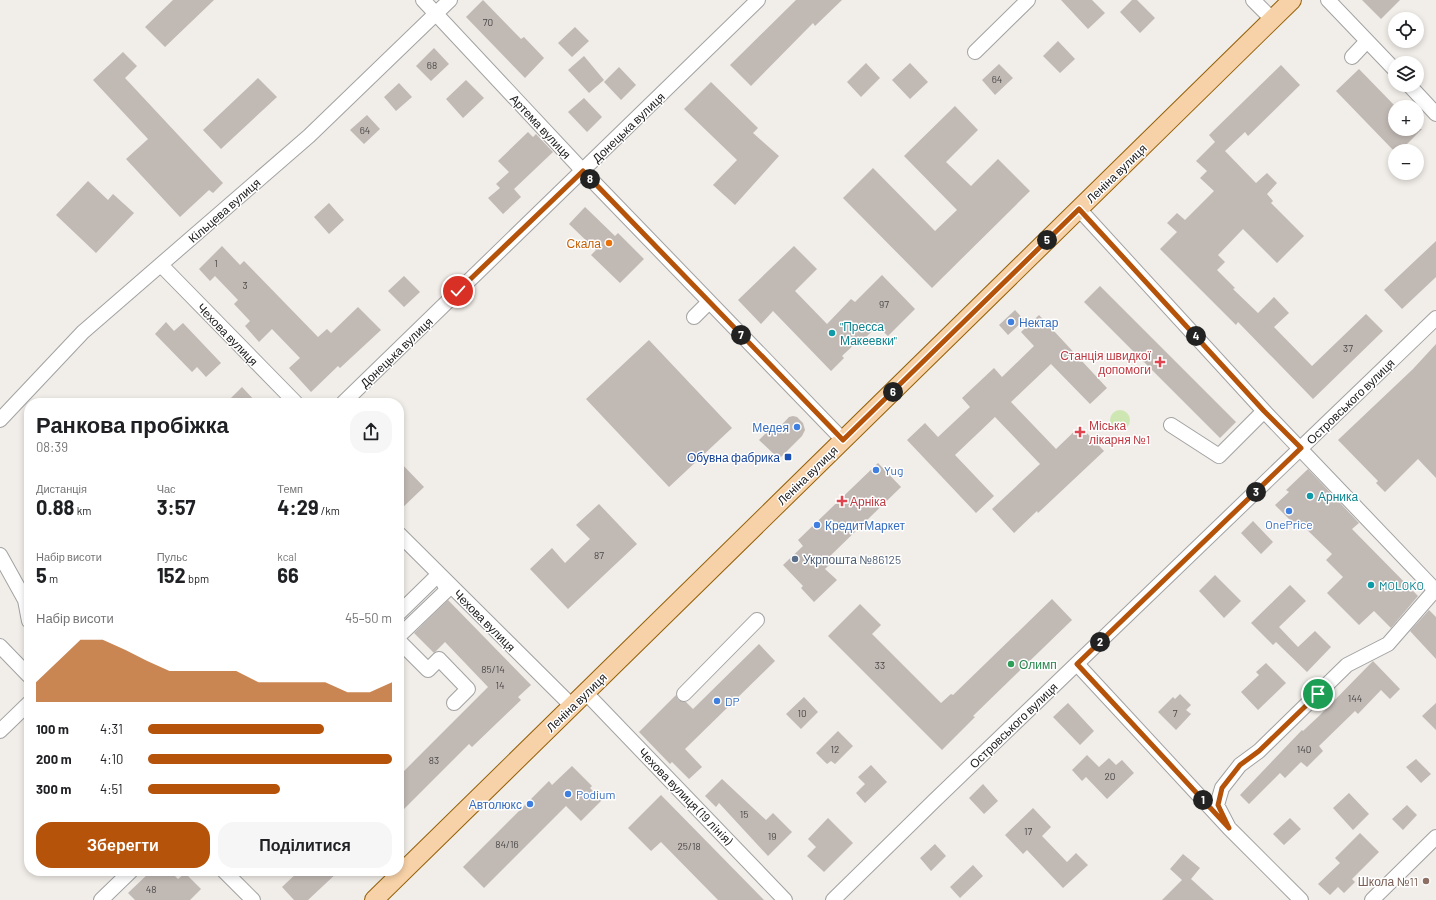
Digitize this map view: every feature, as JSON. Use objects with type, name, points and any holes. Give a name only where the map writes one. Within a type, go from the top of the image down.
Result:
[{"type":"main road","name":"Леніна вулиця","points":[[404,871],[1292,0]]},
{"type":"main road","name":"Леніна вулиця","points":[[374,900],[398,876]]},
{"type":"street","name":"Артема вулиця","points":[[424,0],[583,171],[843,440]]},
{"type":"street","name":"Кільцева вулиця","points":[[0,420],[83,332],[309,136],[450,0]]},
{"type":"street","name":"Донецька вулиця","points":[[348,398],[758,0]]},
{"type":"street","points":[[975,52],[1028,0]]},
{"type":"street","points":[[1253,0],[1272,19]]},
{"type":"street","points":[[1328,0],[1388,63]]},
{"type":"street","points":[[1352,57],[1367,41]]},
{"type":"street","points":[[1416,92],[1436,114]]},
{"type":"street","points":[[1079,209],[1264,411],[1433,583],[1388,644],[1347,665],[1259,751],[1240,765],[1222,788],[1218,805],[1229,828]]},
{"type":"street","name":"Чехова вулиця","points":[[161,265],[291,398]]},
{"type":"street","points":[[694,317],[709,302]]},
{"type":"street","name":"Островського вулиця","points":[[833,900],[1436,318]]},
{"type":"street","points":[[1170,425],[1219,456],[1264,411]]},
{"type":"street","name":"Чехова вулиця","points":[[404,539],[572,706]]},
{"type":"street","points":[[0,556],[24,598]]},
{"type":"street","points":[[404,608],[439,574],[447,590],[404,631]]},
{"type":"street","points":[[684,694],[757,620]]},
{"type":"street","points":[[0,646],[24,671]]},
{"type":"street","points":[[404,646],[428,670],[439,659],[468,689],[454,703]]},
{"type":"street","points":[[1077,664],[1229,828],[1301,900]]},
{"type":"street","name":"Чехова вулиця (19 лiнiя)","points":[[586,693],[785,900]]},
{"type":"street","points":[[0,731],[24,708]]},
{"type":"street","points":[[1372,900],[1436,837]]},
{"type":"street","points":[[101,900],[125,876]]},
{"type":"street","points":[[229,876],[253,900]]},
{"type":"green space","points":[[1120,410],[1127,413],[1130,420],[1127,427],[1120,430],[1113,427],[1110,420],[1113,413]]},
{"type":"building","points":[[173,0],[214,0],[165,47],[145,27]]},
{"type":"building","points":[[483,0],[521,39],[524,37],[544,58],[525,78],[466,17]]},
{"type":"building","points":[[796,0],[842,0],[815,26],[813,23],[751,86],[730,65]]},
{"type":"building","points":[[1061,0],[1092,0],[1105,13],[1088,29]]},
{"type":"building","points":[[1132,0],[1137,0],[1155,18],[1140,33],[1120,12]]},
{"type":"building","points":[[1362,0],[1400,0],[1388,12],[1381,19]]},
{"type":"building","points":[[575,27],[589,41],[572,57],[558,43]]},
{"type":"building","points":[[1058,41],[1075,59],[1060,73],[1043,56]]},
{"type":"building","points":[[434,48],[449,64],[431,81],[416,66]]},
{"type":"building","points":[[123,52],[137,66],[125,78],[223,183],[213,193],[209,190],[180,217],[126,159],[148,139],[93,80]]},
{"type":"building","points":[[584,56],[604,80],[589,93],[568,70]]},
{"type":"building","points":[[866,63],[880,78],[861,97],[847,82]]},
{"type":"building","points":[[910,63],[928,82],[910,99],[892,80]]},
{"type":"building","points":[[999,64],[1013,78],[995,95],[982,80]]},
{"type":"building","points":[[1281,65],[1300,85],[1248,136],[1245,132],[1225,151],[1256,183],[1267,173],[1277,183],[1267,194],[1273,201],[1271,203],[1304,236],[1277,263],[1243,229],[1218,255],[1225,262],[1217,270],[1235,288],[1233,289],[1258,313],[1274,297],[1289,313],[1274,327],[1312,366],[1366,314],[1383,331],[1313,399],[1238,322],[1236,325],[1160,249],[1177,232],[1167,223],[1177,213],[1185,220],[1214,191],[1200,178],[1207,171],[1196,161],[1215,142],[1209,135]]},
{"type":"building","points":[[619,67],[636,85],[621,100],[604,82]]},
{"type":"building","points":[[1359,69],[1389,100],[1388,136],[1415,136],[1407,144],[1388,145],[1336,91]]},
{"type":"building","points":[[258,78],[277,97],[221,149],[203,130]]},
{"type":"building","points":[[466,80],[484,98],[463,118],[446,99]]},
{"type":"building","points":[[711,82],[758,128],[753,133],[779,156],[735,205],[713,185],[737,160],[684,109]]},
{"type":"building","points":[[399,83],[412,97],[396,111],[384,97]]},
{"type":"building","points":[[584,98],[602,117],[587,132],[568,112]]},
{"type":"building","points":[[955,106],[978,130],[946,162],[971,186],[998,159],[1030,191],[932,288],[843,198],[873,168],[935,231],[957,210],[904,156]]},
{"type":"building","points":[[367,115],[380,129],[364,144],[350,130]]},
{"type":"building","points":[[528,132],[533,137],[536,134],[553,152],[514,189],[521,197],[503,214],[488,198],[500,188],[496,184],[509,172],[498,161]]},
{"type":"building","points":[[88,181],[108,200],[113,194],[134,213],[96,253],[56,215]]},
{"type":"building","points":[[329,203],[344,220],[329,234],[314,217]]},
{"type":"building","name":"Скала","points":[[585,207],[615,236],[618,233],[644,259],[620,283],[591,255],[596,250],[569,224]]},
{"type":"building","points":[[1436,241],[1436,277],[1402,309],[1384,290]]},
{"type":"building","points":[[222,246],[240,265],[244,261],[318,337],[327,329],[331,333],[358,307],[381,330],[340,368],[338,366],[311,392],[289,368],[300,358],[272,329],[259,342],[245,326],[250,321],[234,304],[238,300],[215,276],[210,281],[199,269]]},
{"type":"building","points":[[794,246],[817,269],[795,291],[827,324],[851,299],[855,302],[882,275],[915,309],[888,336],[877,326],[863,340],[861,338],[842,356],[844,358],[831,371],[773,311],[761,324],[738,300]]},
{"type":"building","points":[[404,276],[420,292],[404,307],[388,291]]},
{"type":"building","name":"Станція швидкої допомоги","points":[[1100,286],[1236,422],[1220,438],[1084,302]]},
{"type":"building","name":"Нектар","points":[[1015,310],[1024,320],[1008,335],[999,325]]},
{"type":"building","points":[[1039,315],[1107,388],[1090,404],[1051,364],[1011,402],[1056,449],[1080,426],[1104,451],[1038,513],[1037,511],[1014,533],[992,509],[1040,464],[995,417],[955,455],[994,496],[976,513],[907,440],[925,423],[938,437],[970,407],[962,398],[994,368],[1002,377],[1034,346],[1021,332]]},
{"type":"building","points":[[166,322],[174,331],[183,323],[221,363],[206,377],[197,367],[192,372],[155,334]]},
{"type":"building","points":[[649,340],[732,428],[669,487],[586,399]]},
{"type":"building","points":[[1436,344],[1436,478],[1418,459],[1385,492],[1376,483],[1378,481],[1338,440],[1413,369]]},
{"type":"building","points":[[242,387],[252,398],[231,398]]},
{"type":"building","points":[[789,417],[797,417],[803,423],[805,430],[802,436],[779,459],[759,440],[772,427],[776,431]]},
{"type":"building","points":[[878,463],[901,487],[825,561],[829,565],[825,569],[837,580],[814,602],[801,588],[803,586],[783,565],[803,546],[798,540]]},
{"type":"building","points":[[404,466],[424,487],[404,506]]},
{"type":"building","points":[[1308,469],[1359,523],[1352,529],[1418,596],[1391,628],[1374,611],[1359,625],[1327,593],[1343,577],[1326,560],[1332,554],[1299,522],[1295,525],[1275,505],[1289,492],[1286,490]]},
{"type":"building","points":[[599,504],[637,544],[568,609],[530,569],[552,548],[565,563],[590,539],[576,525]]},
{"type":"building","points":[[1253,521],[1273,542],[1261,554],[1241,533]]},
{"type":"building","points":[[1215,575],[1241,601],[1224,618],[1199,591]]},
{"type":"building","points":[[1290,585],[1306,601],[1279,627],[1298,647],[1315,631],[1331,647],[1307,672],[1276,642],[1273,645],[1251,623]]},
{"type":"building","points":[[1052,599],[1072,620],[973,716],[975,717],[942,750],[828,636],[860,604],[881,625],[872,634],[941,703],[951,694],[953,695]]},
{"type":"building","points":[[448,600],[531,685],[518,697],[521,700],[472,747],[469,744],[404,809],[404,771],[488,687],[445,642],[434,653],[414,633]]},
{"type":"building","points":[[1429,610],[1436,617],[1436,659],[1410,631]]},
{"type":"building","name":"DP","points":[[759,644],[775,661],[685,749],[702,767],[689,779],[672,762],[670,764],[639,732],[676,695],[678,700],[686,702],[693,709]]},
{"type":"building","points":[[1373,661],[1400,689],[1390,699],[1381,690],[1358,714],[1355,711],[1319,746],[1323,751],[1307,767],[1301,762],[1285,778],[1280,773],[1249,804],[1240,795],[1302,730],[1303,731],[1320,715]]},
{"type":"building","points":[[1266,663],[1286,683],[1258,710],[1241,692],[1259,675],[1256,672]]},
{"type":"building","points":[[1180,694],[1191,705],[1186,710],[1191,714],[1176,730],[1158,712],[1173,697],[1175,699]]},
{"type":"building","points":[[804,697],[818,712],[801,729],[786,714]]},
{"type":"building","points":[[1068,703],[1094,731],[1080,745],[1053,717]]},
{"type":"building","points":[[1436,703],[1436,730],[1422,716]]},
{"type":"building","points":[[838,731],[853,746],[835,764],[831,761],[827,764],[816,753]]},
{"type":"building","points":[[1087,755],[1099,767],[1109,758],[1116,765],[1122,760],[1134,773],[1107,799],[1086,777],[1082,781],[1072,770]]},
{"type":"building","points":[[1416,759],[1431,774],[1421,783],[1406,767]]},
{"type":"building","points":[[871,765],[887,782],[865,803],[856,793],[865,784],[858,777]]},
{"type":"building","points":[[572,766],[592,786],[590,788],[602,800],[581,821],[566,806],[484,888],[463,867],[549,781],[552,785]]},
{"type":"building","points":[[722,779],[766,820],[773,813],[792,832],[768,856],[719,803],[716,807],[705,796]]},
{"type":"building","points":[[983,784],[998,801],[984,814],[969,798]]},
{"type":"building","points":[[1349,793],[1369,814],[1353,830],[1333,808]]},
{"type":"building","points":[[661,795],[764,900],[718,900],[661,842],[651,851],[628,828]]},
{"type":"building","points":[[1407,805],[1417,815],[1403,830],[1392,819]]},
{"type":"building","points":[[1033,808],[1051,827],[1042,836],[1067,862],[1076,853],[1088,865],[1063,888],[1027,850],[1023,854],[1005,835]]},
{"type":"building","points":[[828,818],[853,843],[824,872],[807,856],[816,847],[808,839]]},
{"type":"building","points":[[1290,818],[1301,829],[1284,845],[1273,834]]},
{"type":"building","points":[[1360,833],[1379,852],[1352,879],[1355,882],[1344,893],[1338,887],[1330,895],[1318,884],[1340,863],[1335,858]]},
{"type":"building","points":[[935,844],[946,856],[931,871],[920,858]]},
{"type":"building","points":[[1183,854],[1200,868],[1191,879],[1214,900],[1162,900],[1182,880],[1170,869]]},
{"type":"building","points":[[973,865],[983,876],[960,898],[950,887]]},
{"type":"building","points":[[146,876],[175,876],[178,879],[182,876],[188,876],[201,889],[190,900],[135,900],[128,893]]},
{"type":"building","points":[[294,876],[334,876],[308,900],[294,900],[282,887]]},
{"type":"place","name":"Скала","points":[[609,243]]},
{"type":"place","name":"Нектар","points":[[1011,322]]},
{"type":"place","name":"\"Пресса Макеевки\"","points":[[832,333]]},
{"type":"place","name":"Станція швидкої допомоги","points":[[1160,362]]},
{"type":"place","name":"Медея","points":[[797,427]]},
{"type":"place","name":"Міська лікарня №1","points":[[1080,432]]},
{"type":"place","name":"Обувна фабрика","points":[[788,457]]},
{"type":"place","name":"Yug","points":[[876,470]]},
{"type":"place","name":"Арника","points":[[1310,496]]},
{"type":"place","name":"Арніка","points":[[842,501]]},
{"type":"place","name":"OnePrice","points":[[1289,511]]},
{"type":"place","name":"КредитМаркет","points":[[817,525]]},
{"type":"place","name":"Укрпошта №86125","points":[[795,559]]},
{"type":"place","name":"MOLOKO","points":[[1371,585]]},
{"type":"place","name":"Олимп","points":[[1011,664]]},
{"type":"place","name":"DP","points":[[717,701]]},
{"type":"place","name":"Podium","points":[[568,794]]},
{"type":"place","name":"Автолюкс","points":[[530,804]]},
{"type":"place","name":"Школа №11","points":[[1426,881]]},
{"type":"route","points":[[458,291],[583,171],[843,440],[1079,209],[1264,411],[1301,448],[1077,664],[1229,828],[1218,805],[1222,788],[1240,765],[1259,751],[1318,694]]}]
